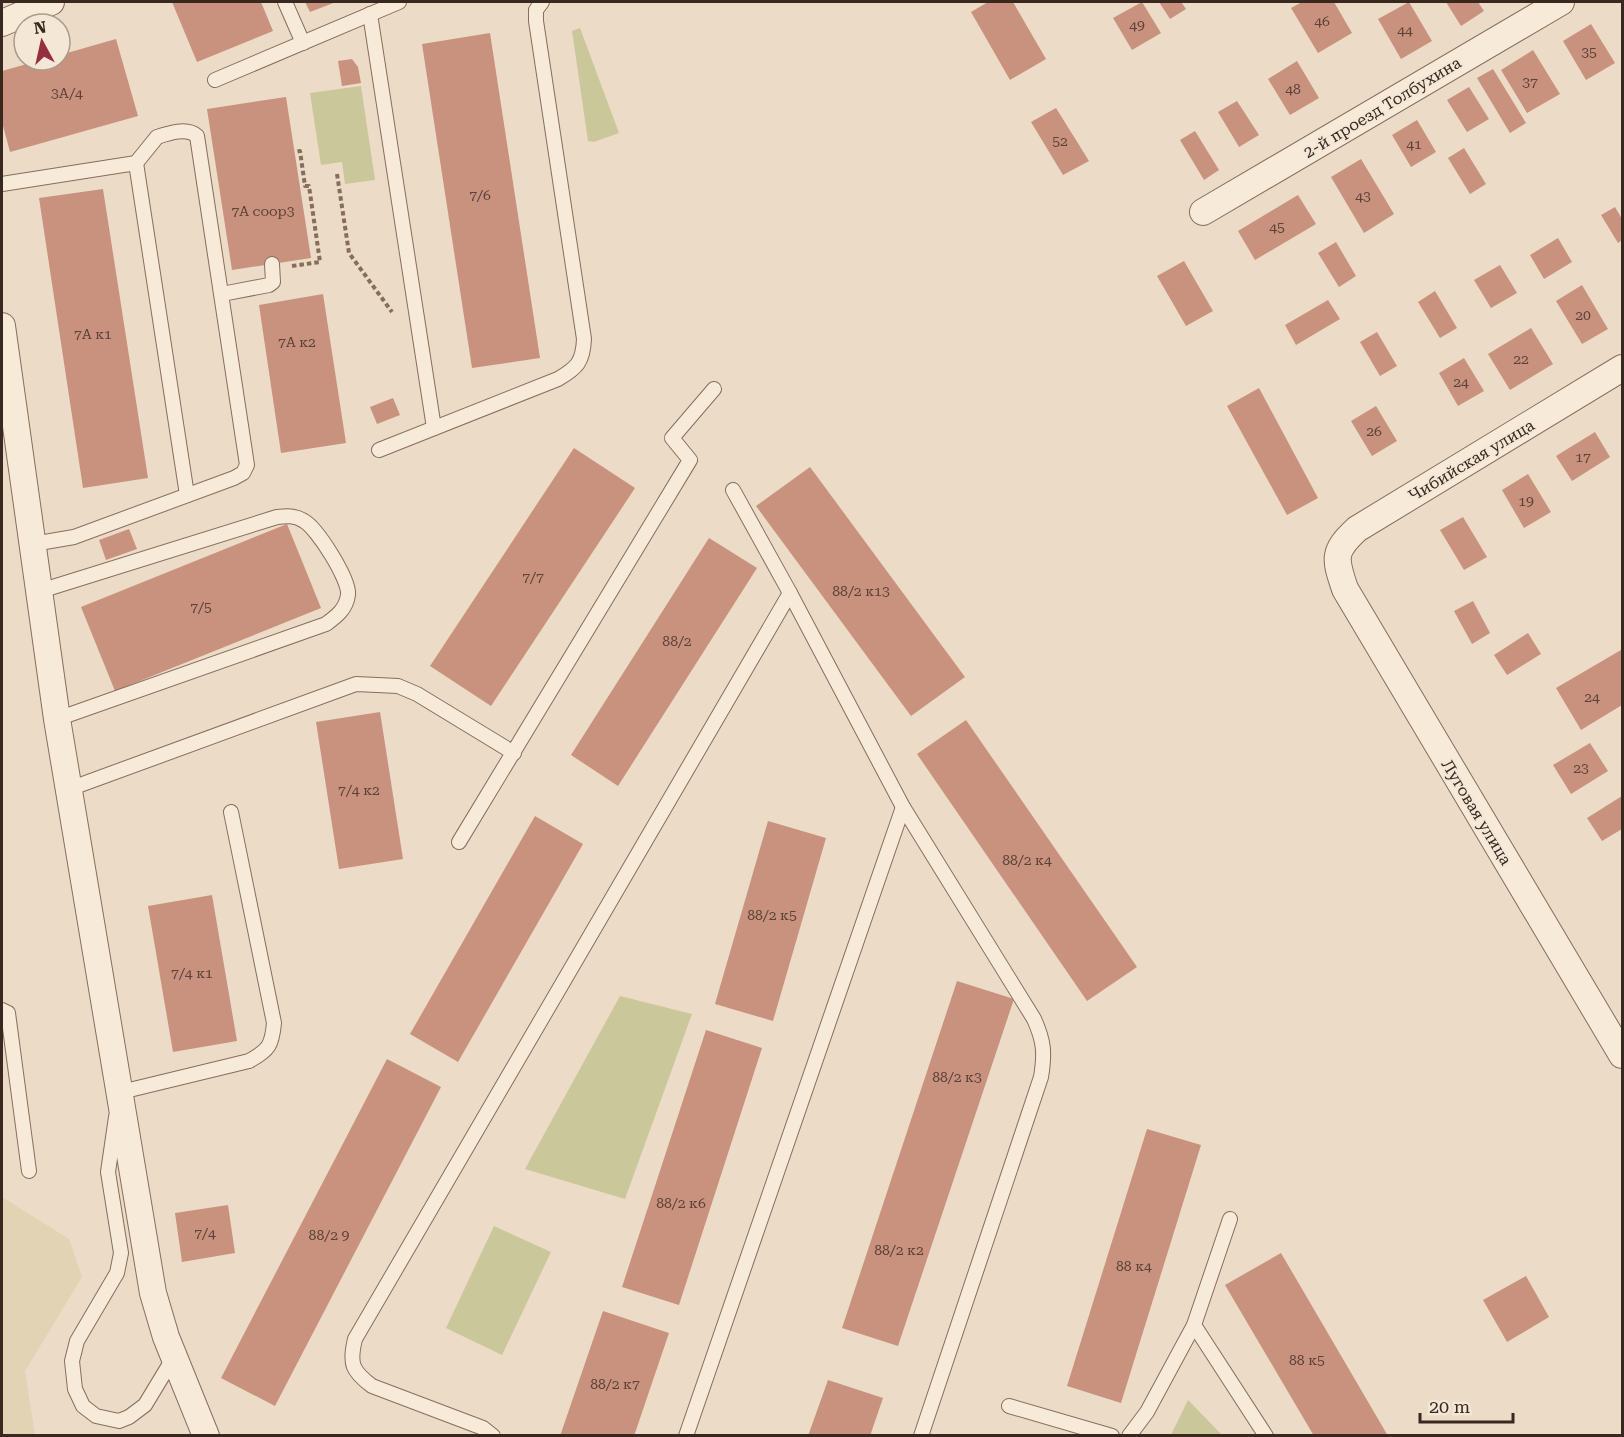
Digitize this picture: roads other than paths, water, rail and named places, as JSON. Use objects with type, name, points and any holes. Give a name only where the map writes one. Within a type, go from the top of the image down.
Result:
[{"type":"street","points":[[2,23],[51,2]]},
{"type":"street","name":"2-й проезд Толбухина","points":[[1203,212],[1561,2]]},
{"type":"street","points":[[2,326],[57,719],[153,1293],[174,1358],[206,1436]]},
{"type":"street","name":"Чибийская улица","points":[[1337,566],[1341,544],[1357,529],[1623,368]]},
{"type":"street","name":"Луговая улица","points":[[1337,566],[1345,589],[1623,1055]]},
{"type":"lane","points":[[285,2],[303,43]]},
{"type":"lane","points":[[215,80],[399,2]]},
{"type":"lane","points":[[379,450],[558,379],[574,370],[584,356],[585,339],[536,21],[536,10],[542,2]]},
{"type":"lane","points":[[370,14],[434,428]]},
{"type":"lane","points":[[2,184],[136,164],[158,136],[184,131],[192,132],[196,136],[247,465],[243,473],[234,478],[74,537],[33,544]]},
{"type":"lane","points":[[136,164],[187,495]]},
{"type":"lane","points":[[222,294],[269,285],[273,282],[272,267]]},
{"type":"lane","points":[[459,842],[690,460],[672,438],[714,388]]},
{"type":"lane","points":[[733,490],[903,807],[1034,1019],[1042,1038],[1044,1058],[1041,1077],[921,1436]]},
{"type":"lane","points":[[40,591],[277,517],[291,516],[304,521],[314,530],[343,575],[348,594],[342,612],[327,624],[57,719]]},
{"type":"lane","points":[[493,1436],[483,1428],[372,1386],[357,1375],[351,1357],[355,1339],[790,593]]},
{"type":"lane","points":[[69,789],[356,684],[398,686],[417,694],[514,753]]},
{"type":"lane","points":[[686,1436],[903,807]]},
{"type":"lane","points":[[174,1358],[145,1405],[129,1417],[119,1421],[96,1416],[83,1406],[75,1389],[72,1361],[77,1341],[117,1273],[122,1253],[108,1172],[121,1092],[249,1060],[264,1053],[273,1039],[273,1023],[231,812]]},
{"type":"lane","points":[[2,1010],[8,1013],[29,1171]]},
{"type":"lane","points":[[1129,1436],[1147,1412],[1194,1325],[1230,1219]]},
{"type":"lane","points":[[1194,1325],[1266,1436]]},
{"type":"lane","points":[[1009,1406],[1112,1436]]},
{"type":"lane","points":[[119,1421],[121,1436]]}]
